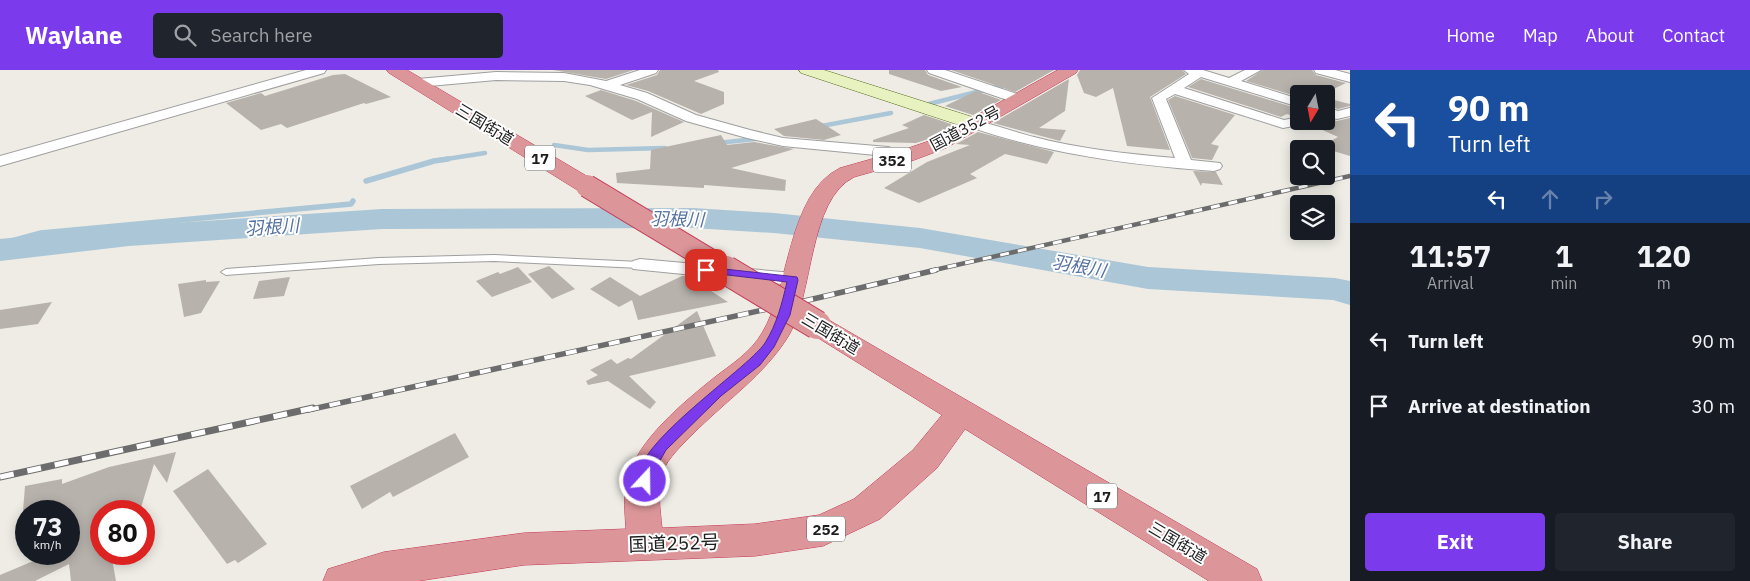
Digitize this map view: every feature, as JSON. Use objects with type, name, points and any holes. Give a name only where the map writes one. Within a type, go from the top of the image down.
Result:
[{"type":"highway","name":"三国街道","points":[[395,70],[1243,581]]},
{"type":"highway","name":"国道352号","points":[[645,543],[642,497],[646,473],[651,461],[680,427],[716,393],[756,362],[770,344],[784,315],[794,276],[817,206],[828,186],[840,176],[852,171],[903,157],[940,144],[1070,70]]},
{"type":"highway","name":"国道252号","points":[[342,581],[384,569],[524,549],[755,540],[823,530],[867,509],[925,459],[962,412]]},
{"type":"street","points":[[607,85],[652,70]]},
{"type":"street","points":[[807,70],[1018,138],[1072,150],[1214,166]]},
{"type":"street","points":[[933,70],[1018,99]]},
{"type":"street","points":[[963,79],[980,70]]},
{"type":"street","points":[[1230,82],[1255,70]]},
{"type":"street","points":[[1320,70],[1350,78]]},
{"type":"street","points":[[0,161],[310,71]]},
{"type":"street","points":[[1185,164],[1159,98],[1174,89],[1194,71],[1290,100]]},
{"type":"street","points":[[418,83],[496,76],[564,77],[607,85],[642,96],[691,118],[747,134],[783,142],[888,152],[903,157]]},
{"type":"street","points":[[1174,89],[1283,124],[1290,123]]},
{"type":"street","points":[[640,264],[794,276]]},
{"type":"lane","points":[[226,272],[379,261],[494,258],[640,264]]},
{"type":"building","points":[[553,70],[634,70],[606,79]]},
{"type":"building","points":[[660,70],[718,70],[719,72],[694,81],[724,92],[724,104],[701,114],[648,91],[626,85],[657,75]]},
{"type":"building","points":[[889,70],[925,70],[928,75],[962,87],[941,91],[889,74]]},
{"type":"building","points":[[951,70],[1054,70],[1015,92]]},
{"type":"building","points":[[1080,70],[1182,70],[1186,74],[1150,97],[1170,150],[1127,146],[1113,88],[1096,97],[1084,93],[1077,75]]},
{"type":"building","points":[[1263,70],[1312,70],[1316,75],[1346,83],[1335,88],[1335,85],[1290,85],[1290,94],[1246,81]]},
{"type":"building","points":[[345,74],[391,97],[364,103],[287,128],[281,124],[261,130],[226,103],[261,93],[265,96],[333,75]]},
{"type":"building","points":[[1069,79],[1065,111],[1039,128],[1066,130],[1060,141],[993,123]]},
{"type":"building","points":[[1201,79],[1290,106],[1290,115],[1287,114],[1281,117],[1188,87]]},
{"type":"building","points":[[601,90],[636,101],[684,122],[651,137],[652,112],[632,120],[585,96]]},
{"type":"building","points":[[976,91],[1001,100],[973,115],[945,106]]},
{"type":"building","points":[[1175,96],[1235,115],[1211,144],[1219,146],[1212,160],[1192,158],[1168,100]]},
{"type":"building","points":[[1335,100],[1350,104],[1350,106],[1335,108]]},
{"type":"building","points":[[924,115],[954,125],[931,138],[916,143],[873,142],[873,140],[909,128],[902,125]]},
{"type":"building","points":[[1350,118],[1350,156],[1335,152],[1335,140],[1333,140],[1338,137],[1322,130],[1335,130],[1335,120]]},
{"type":"building","points":[[816,119],[841,135],[824,140],[784,136],[774,129]]},
{"type":"building","points":[[978,132],[1054,152],[1047,164],[1005,154],[970,174],[977,178],[919,203],[884,188],[927,162],[970,145],[956,144]]},
{"type":"building","points":[[721,135],[727,145],[754,142],[794,149],[731,168],[786,180],[785,191],[704,185],[704,188],[617,183],[616,173],[650,169],[651,150]]},
{"type":"building","points":[[1193,171],[1216,172],[1223,185],[1202,183],[1201,186]]},
{"type":"building","points":[[549,266],[575,289],[552,299],[528,274]]},
{"type":"building","points":[[518,267],[532,282],[492,297],[476,281],[498,272],[500,274]]},
{"type":"building","points":[[682,276],[688,276],[728,302],[638,320],[632,300],[619,307],[590,289],[610,277],[640,296]]},
{"type":"building","points":[[290,277],[284,296],[253,299],[259,281]]},
{"type":"building","points":[[206,280],[206,282],[220,281],[201,313],[184,317],[178,284]]},
{"type":"building","points":[[52,302],[38,324],[0,329],[0,310]]},
{"type":"building","points":[[697,311],[716,356],[629,376],[656,402],[650,409],[608,381],[588,385],[586,381],[598,375],[590,370],[611,359],[617,364],[628,358],[631,359]]},
{"type":"building","points":[[455,433],[469,457],[393,497],[390,492],[362,509],[350,486]]},
{"type":"building","points":[[176,452],[167,483],[154,464],[143,500],[90,500],[90,565],[113,565],[116,581],[71,581],[69,565],[80,565],[80,500],[24,500],[25,486],[62,479],[62,484],[109,467]]},
{"type":"building","points":[[208,469],[267,544],[238,563],[235,560],[227,564],[173,491]]},
{"type":"building","points":[[24,565],[67,565],[35,581],[0,581],[0,575]]},
{"type":"waterway","points":[[929,104],[1008,84]]},
{"type":"waterway","points":[[816,127],[891,113]]},
{"type":"waterway","points":[[718,143],[755,139]]},
{"type":"waterway","points":[[554,145],[588,150],[665,148]]},
{"type":"waterway","points":[[440,160],[485,153]]},
{"type":"waterway","points":[[366,181],[434,161],[448,159]]},
{"type":"waterway","points":[[0,244],[41,233],[351,204],[353,201]]},
{"type":"waterway","name":"羽根川","points":[[0,250],[129,236],[382,219],[693,218],[774,223],[920,238],[1148,278],[1335,289],[1350,293]]},
{"type":"railway","points":[[930,271],[1350,176]]},
{"type":"railway","points":[[308,410],[813,299],[936,270]]},
{"type":"railway","points":[[0,477],[313,408]]},
{"type":"route","points":[[645,481],[651,461],[662,446],[716,393],[756,362],[770,344],[784,315],[793,280],[706,270]]}]
